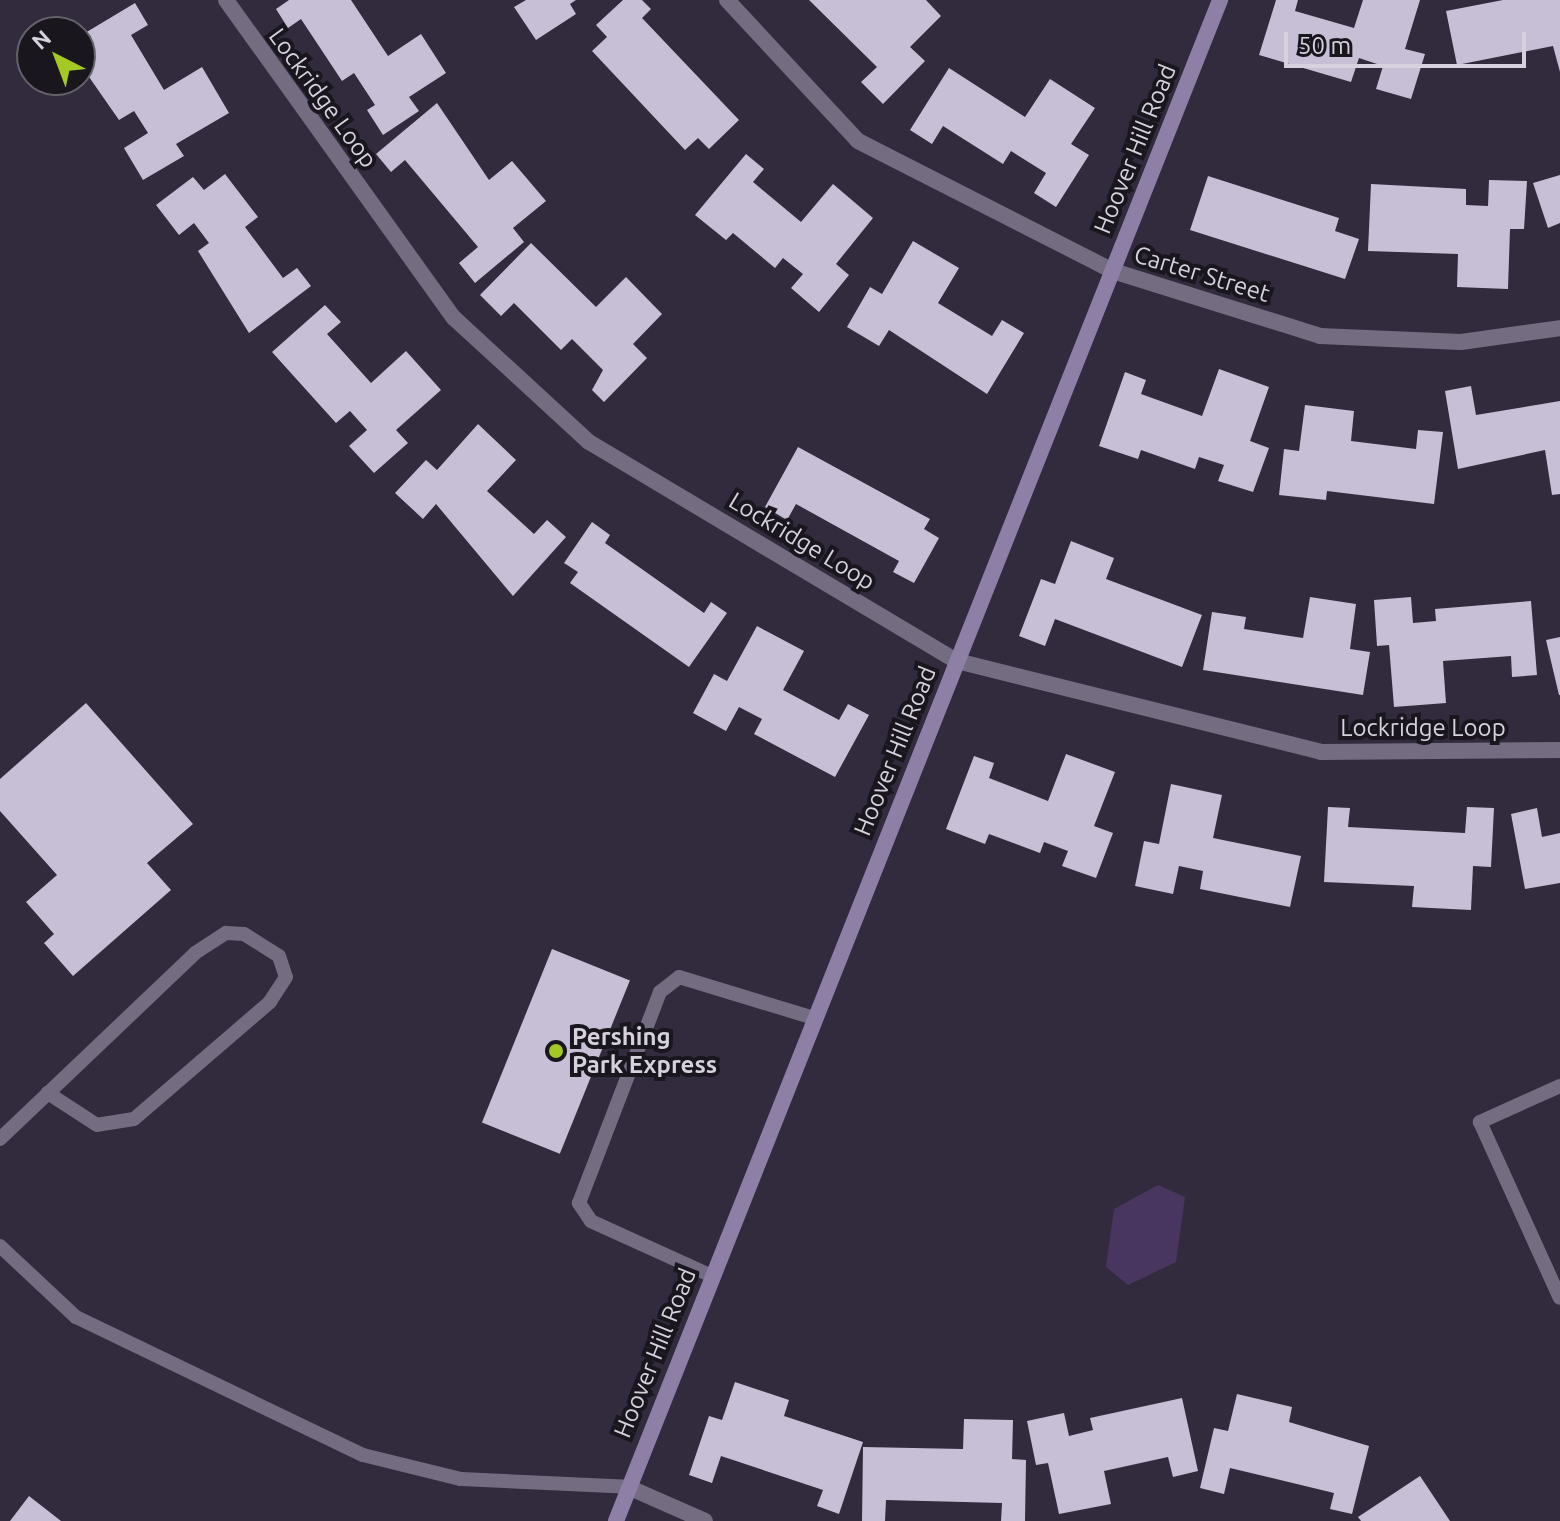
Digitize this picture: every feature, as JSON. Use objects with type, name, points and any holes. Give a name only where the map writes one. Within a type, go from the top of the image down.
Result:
[{"type":"street","name":"Lockridge Loop","points":[[226,0],[454,318],[589,442],[957,661],[1321,752],[1560,750]]},
{"type":"street","name":"Carter Street","points":[[727,0],[858,141],[1113,271],[1320,336],[1461,342],[1560,328]]},
{"type":"street","name":"Hoover Hill Road","points":[[616,1521],[1220,0]]},
{"type":"street","points":[[628,1487],[705,1521]]},
{"type":"lane","points":[[0,1139],[48,1093],[195,953],[226,933],[263,942],[279,956],[286,977],[270,1002],[134,1119],[97,1125],[48,1093]]},
{"type":"lane","points":[[712,1276],[591,1221],[579,1203],[660,992],[679,977],[814,1018]]},
{"type":"lane","points":[[1560,1086],[1480,1122],[1560,1298]]},
{"type":"lane","points":[[0,1246],[76,1317],[363,1455],[461,1479],[628,1487]]},
{"type":"shaded area","points":[[1158,1185],[1185,1197],[1176,1262],[1128,1285],[1106,1267],[1114,1209]]},
{"type":"building","points":[[289,0],[351,0],[388,56],[421,34],[446,73],[409,97],[419,111],[383,135],[367,110],[375,105],[354,73],[342,81],[301,19],[288,28],[276,9]]},
{"type":"building","points":[[526,0],[576,0],[570,4],[576,14],[536,40],[514,7]]},
{"type":"building","points":[[623,0],[642,0],[651,9],[642,18],[739,120],[709,149],[698,138],[685,150],[592,51],[607,37],[596,25]]},
{"type":"building","points":[[809,0],[926,0],[941,16],[910,47],[925,61],[883,104],[861,82],[877,67]]},
{"type":"building","points":[[1276,0],[1298,0],[1295,11],[1354,28],[1363,0],[1420,0],[1405,49],[1425,54],[1411,99],[1376,89],[1383,66],[1359,58],[1351,82],[1259,55]]},
{"type":"building","points":[[1503,0],[1560,0],[1560,72],[1553,46],[1457,65],[1446,11]]},
{"type":"building","points":[[135,3],[148,25],[131,35],[164,90],[202,67],[229,113],[176,144],[184,156],[143,180],[124,148],[148,133],[134,111],[119,120],[96,87],[96,26]]},
{"type":"building","points":[[949,68],[1025,117],[1050,79],[1095,108],[1071,144],[1089,155],[1056,207],[1034,193],[1046,173],[1011,151],[1003,164],[943,126],[932,144],[910,130]]},
{"type":"building","points":[[437,103],[489,180],[512,161],[546,201],[513,228],[524,242],[475,283],[459,263],[478,247],[405,160],[391,172],[376,154]]},
{"type":"building","points":[[746,154],[764,169],[753,182],[801,222],[833,184],[873,218],[836,264],[849,275],[819,312],[791,288],[803,274],[783,258],[775,268],[733,233],[726,240],[695,215]]},
{"type":"building","points":[[225,174],[258,217],[245,227],[283,278],[297,268],[311,286],[249,333],[198,251],[209,243],[194,223],[179,235],[156,205],[193,177],[204,190]]},
{"type":"building","points":[[1560,175],[1560,223],[1548,228],[1533,183]]},
{"type":"building","points":[[1208,176],[1339,218],[1335,231],[1359,239],[1345,279],[1190,230]]},
{"type":"building","points":[[1489,180],[1527,181],[1524,229],[1510,229],[1508,289],[1457,287],[1458,254],[1368,251],[1371,184],[1466,189],[1466,205],[1488,206]]},
{"type":"building","points":[[913,241],[959,268],[938,303],[992,336],[1002,320],[1024,333],[987,394],[889,330],[879,346],[847,327],[870,287],[882,294]]},
{"type":"building","points":[[531,243],[596,307],[626,277],[662,314],[633,344],[647,358],[604,402],[592,390],[603,370],[572,339],[561,350],[514,303],[501,316],[480,295]]},
{"type":"building","points":[[325,305],[341,322],[327,334],[371,383],[406,351],[441,390],[396,430],[408,443],[374,473],[349,446],[367,430],[350,411],[336,423],[272,352]]},
{"type":"building","points":[[1219,369],[1269,387],[1250,441],[1269,448],[1253,492],[1218,481],[1224,465],[1199,457],[1195,469],[1141,450],[1138,459],[1099,446],[1125,372],[1146,380],[1141,394],[1202,416]]},
{"type":"building","points":[[1471,386],[1476,415],[1560,401],[1560,494],[1552,495],[1545,450],[1458,469],[1445,391]]},
{"type":"building","points":[[1305,405],[1354,411],[1351,441],[1416,449],[1418,430],[1443,432],[1434,504],[1327,491],[1326,500],[1279,495],[1284,449],[1299,451]]},
{"type":"building","points":[[478,424],[516,460],[487,491],[534,534],[547,520],[566,537],[513,596],[436,504],[423,519],[395,493],[426,460],[437,470]]},
{"type":"building","points":[[798,447],[930,519],[924,529],[939,538],[914,583],[893,572],[899,561],[796,504],[787,520],[765,507]]},
{"type":"building","points":[[592,522],[610,535],[605,543],[704,613],[711,602],[727,613],[689,667],[570,583],[578,572],[564,563]]},
{"type":"building","points":[[1071,541],[1114,558],[1106,579],[1202,615],[1182,667],[1055,619],[1045,646],[1019,636],[1041,579],[1055,584]]},
{"type":"building","points":[[1310,597],[1356,604],[1350,649],[1370,652],[1363,695],[1203,670],[1212,612],[1246,617],[1244,629],[1303,638]]},
{"type":"building","points":[[1411,597],[1413,623],[1436,621],[1435,609],[1531,601],[1537,675],[1512,677],[1511,656],[1443,661],[1446,703],[1394,707],[1389,645],[1377,646],[1374,600]]},
{"type":"building","points":[[757,626],[804,651],[783,690],[839,720],[848,704],[869,715],[835,777],[754,734],[762,719],[739,707],[726,731],[693,713],[714,674],[727,681]]},
{"type":"building","points":[[1560,637],[1560,695],[1559,695],[1546,640]]},
{"type":"building","points":[[86,703],[193,824],[147,863],[171,890],[73,976],[44,943],[54,934],[26,902],[57,875],[0,811],[0,779]]},
{"type":"building","points":[[1066,754],[1115,772],[1094,826],[1113,833],[1096,878],[1062,866],[1068,851],[1044,842],[1040,853],[989,834],[985,844],[946,829],[974,756],[994,763],[989,778],[1048,801]]},
{"type":"building","points":[[1171,784],[1222,795],[1213,838],[1301,856],[1290,907],[1200,889],[1203,871],[1179,866],[1173,894],[1135,886],[1144,841],[1159,844]]},
{"type":"building","points":[[1328,807],[1350,808],[1348,827],[1465,833],[1467,807],[1494,808],[1491,867],[1473,866],[1471,910],[1412,907],[1414,886],[1324,882]]},
{"type":"building","points":[[1537,808],[1542,837],[1560,833],[1560,883],[1525,889],[1511,814]]},
{"type":"building","name":"Pershing Park Express","points":[[552,949],[630,980],[560,1154],[482,1122]]},
{"type":"building","points":[[735,1382],[789,1400],[784,1416],[863,1442],[839,1514],[817,1506],[823,1490],[721,1456],[712,1483],[689,1475],[709,1416],[722,1420]]},
{"type":"building","points":[[1237,1394],[1292,1407],[1289,1422],[1369,1446],[1352,1514],[1330,1509],[1334,1493],[1230,1468],[1224,1494],[1200,1488],[1214,1428],[1228,1431]]},
{"type":"building","points":[[1182,1398],[1198,1471],[1173,1477],[1168,1457],[1104,1471],[1111,1504],[1059,1514],[1048,1463],[1036,1465],[1027,1421],[1064,1413],[1069,1436],[1093,1430],[1090,1418]]},
{"type":"building","points":[[964,1419],[1013,1420],[1012,1459],[1026,1460],[1025,1521],[1001,1521],[1002,1503],[886,1500],[885,1521],[862,1521],[863,1447],[963,1449]]},
{"type":"building","points":[[1420,1476],[1450,1521],[1361,1521],[1358,1517]]},
{"type":"building","points":[[29,1496],[61,1521],[10,1521]]},
{"type":"place","name":"Pershing Park Express","points":[[556,1051]]}]
